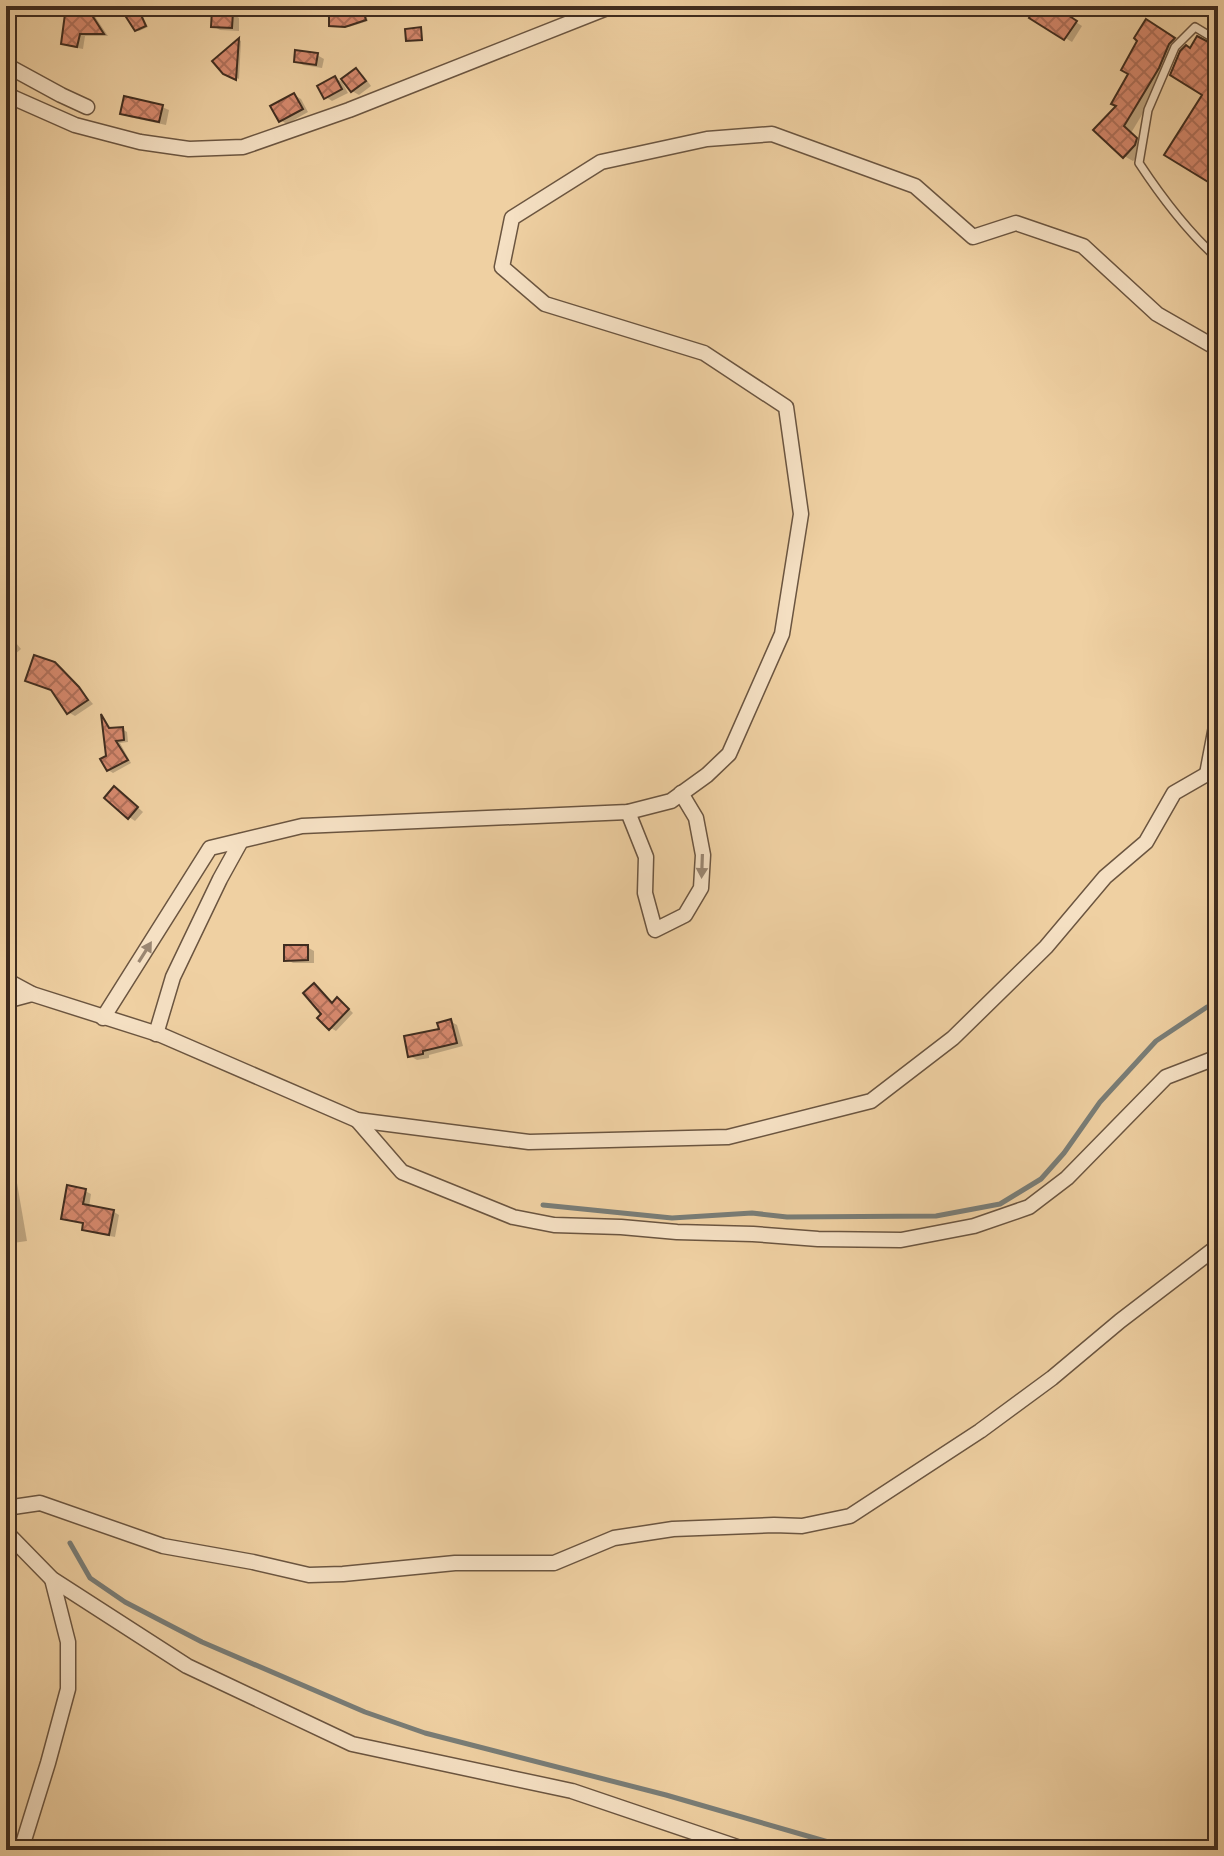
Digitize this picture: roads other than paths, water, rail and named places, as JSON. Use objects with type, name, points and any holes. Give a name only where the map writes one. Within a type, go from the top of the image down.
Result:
[{"type":"street","points":[[6,93],[75,125],[140,142],[189,149],[243,147],[349,110],[612,6]]},
{"type":"street","points":[[6,65],[87,107]]},
{"type":"street","points":[[103,1018],[210,848],[302,826],[628,812],[671,801],[707,775],[729,754],[782,634],[801,514],[786,407],[704,353],[545,304],[502,267],[512,218],[601,162],[707,139],[772,134],[915,186],[973,237],[1016,223],[1083,246],[1157,314],[1218,349]]},
{"type":"street","points":[[6,980],[32,994],[156,1034],[357,1120],[529,1142],[728,1137],[871,1101],[953,1038],[1046,947],[1105,877],[1146,842],[1174,793],[1214,770],[1218,716]]},
{"type":"street","points":[[628,812],[646,857],[645,893],[655,930],[685,915],[701,888],[703,855],[696,818],[681,793]]},
{"type":"street","points":[[156,1034],[173,977],[241,841]]},
{"type":"street","points":[[6,1001],[32,994]]},
{"type":"street","points":[[357,1120],[402,1172],[513,1217],[554,1225],[818,1239],[901,1240],[974,1226],[1029,1207],[1067,1178],[1166,1077],[1218,1057]]},
{"type":"street","points":[[6,1508],[40,1503],[163,1546],[309,1575],[455,1563],[554,1563],[614,1538],[673,1529],[802,1526],[850,1516],[980,1431],[1218,1246]]},
{"type":"street","points":[[6,1532],[52,1579],[187,1666],[352,1744],[572,1791],[746,1850]]},
{"type":"street","points":[[21,1850],[68,1689],[68,1642],[52,1579]]},
{"type":"lane","points":[[1218,41],[1195,27],[1175,47],[1148,110],[1139,163],[1159,194],[1218,259]]},
{"type":"waterway","points":[[543,1205],[672,1218],[752,1213],[787,1217],[936,1216],[1000,1204],[1041,1179],[1064,1153],[1100,1102],[1156,1041],[1218,1003]]},
{"type":"waterway","points":[[70,1543],[90,1578],[125,1602],[202,1642],[365,1712],[425,1733],[666,1795],[856,1850]]}]
